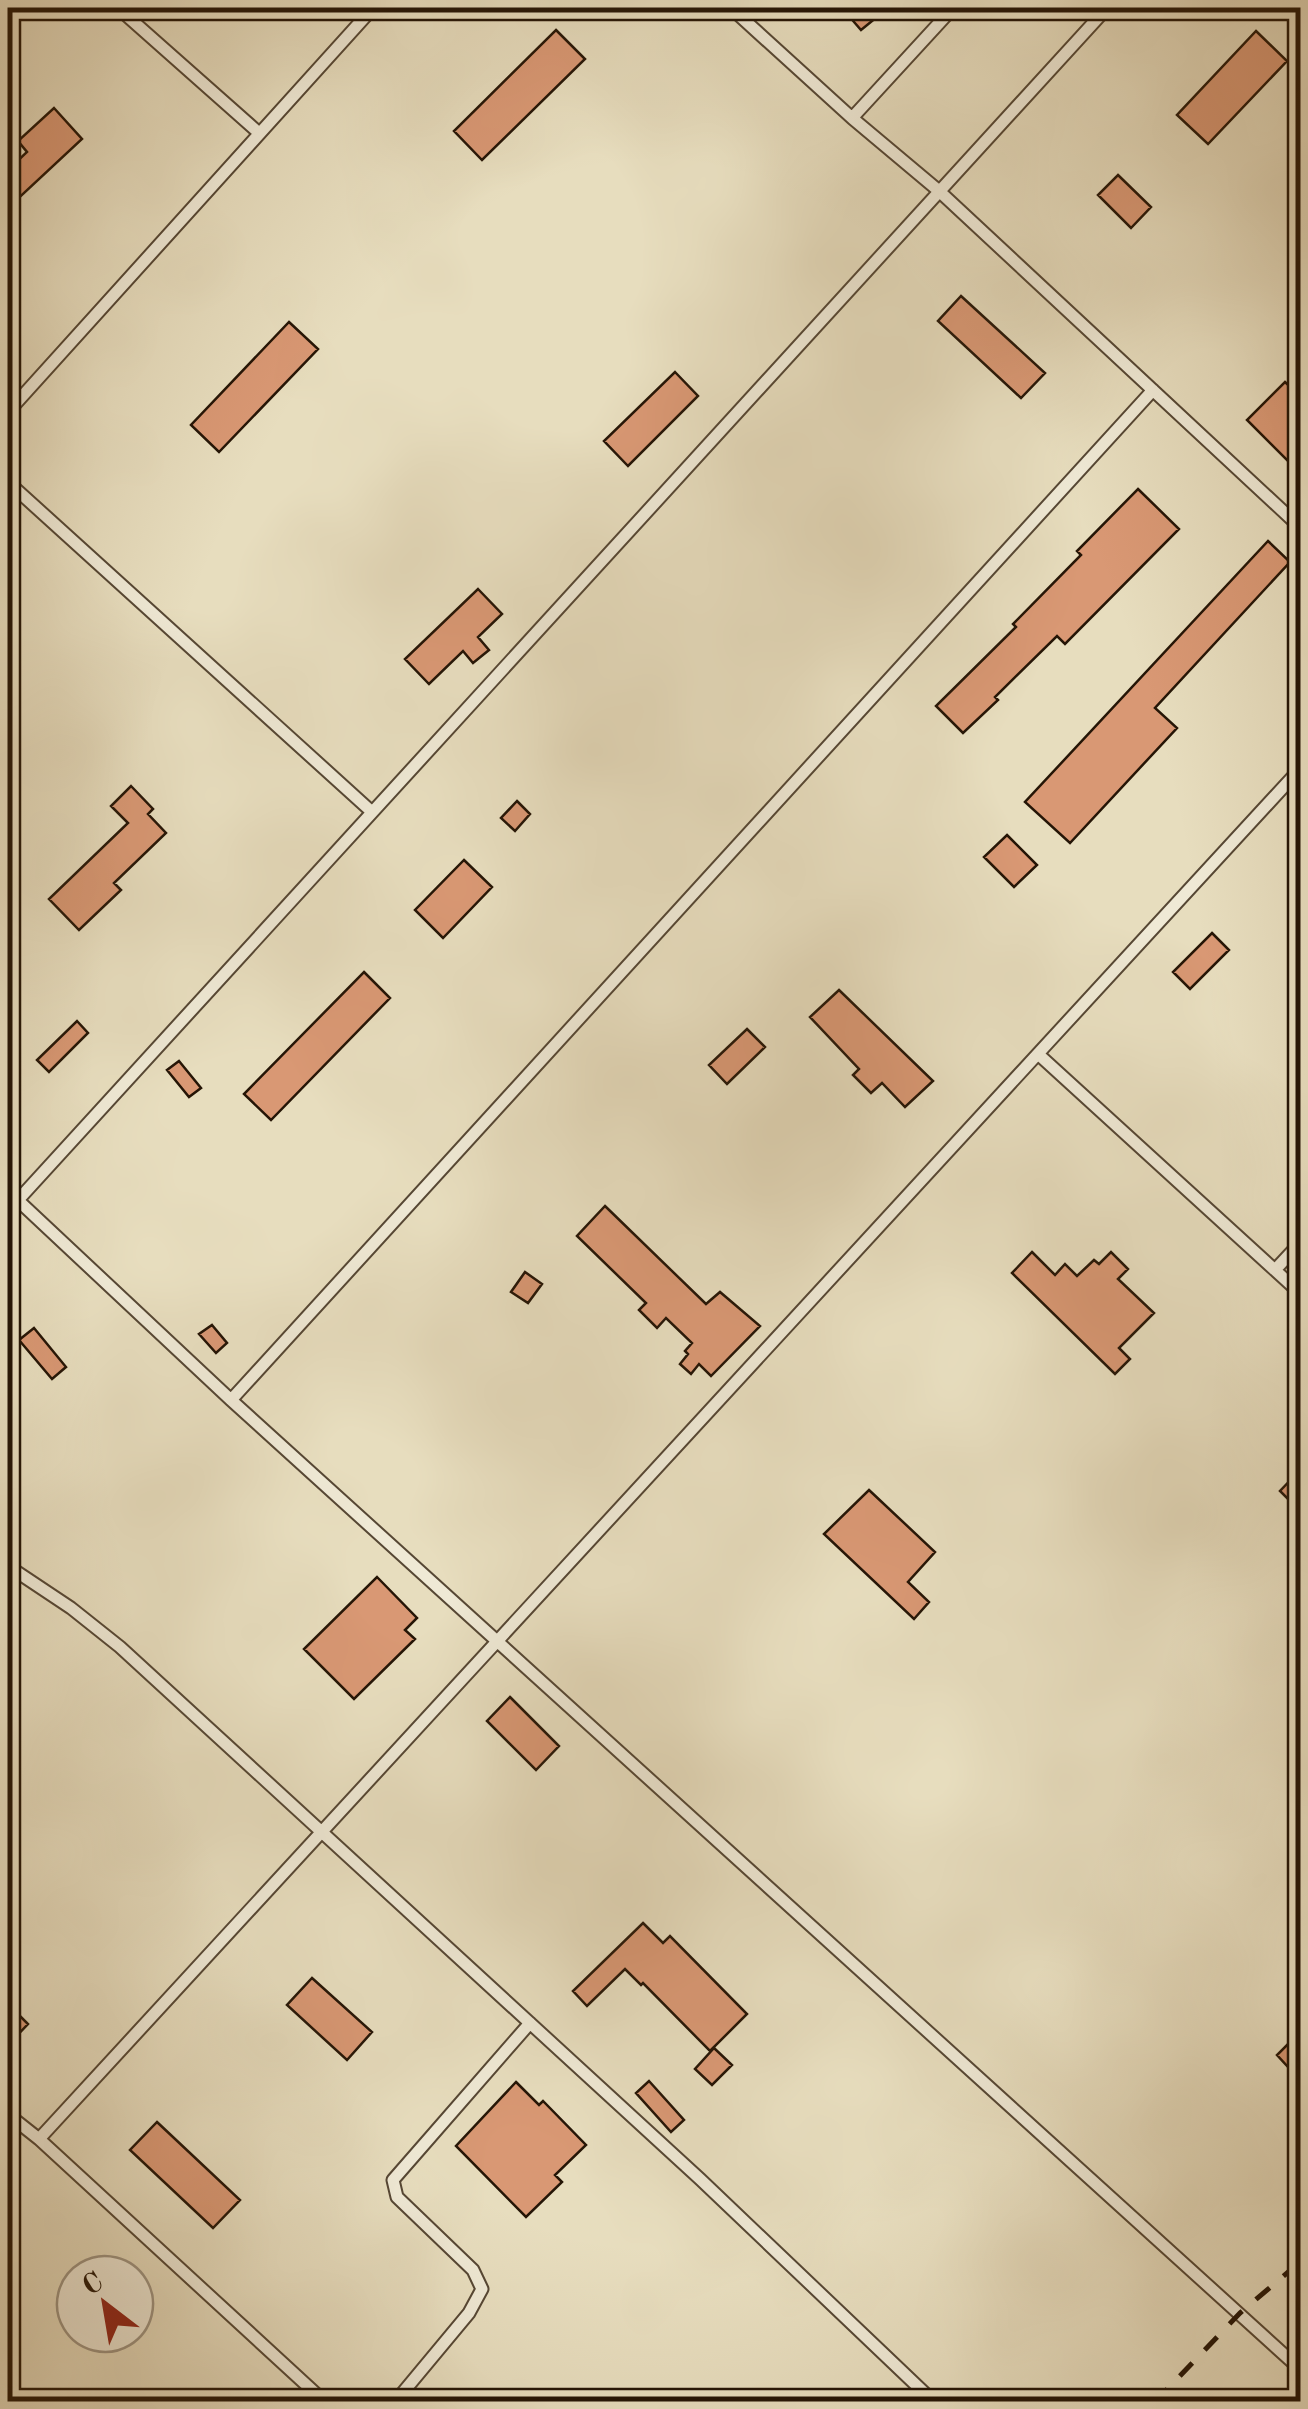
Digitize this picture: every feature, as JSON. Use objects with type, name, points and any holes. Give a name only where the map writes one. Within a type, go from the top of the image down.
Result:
[{"type":"lane","points":[[118,8],[259,134]]},
{"type":"lane","points":[[8,412],[373,8]]},
{"type":"lane","points":[[731,8],[939,191],[1300,527]]},
{"type":"lane","points":[[852,118],[953,8]]},
{"type":"lane","points":[[8,1211],[13,1195],[372,812],[1107,8]]},
{"type":"lane","points":[[230,1400],[1153,390]]},
{"type":"lane","points":[[8,482],[372,812]]},
{"type":"lane","points":[[40,2139],[1300,769]]},
{"type":"lane","points":[[1038,1054],[1300,1293]]},
{"type":"lane","points":[[13,1195],[230,1400],[1300,2369]]},
{"type":"lane","points":[[1275,1270],[1300,1242]]},
{"type":"lane","points":[[8,1566],[71,1608],[120,1648],[322,1830],[934,2402]]},
{"type":"lane","points":[[395,2402],[470,2314],[482,2288],[473,2270],[397,2197],[393,2180],[530,2022]]},
{"type":"lane","points":[[8,2119],[10,2116],[40,2139],[326,2402]]},
{"type":"building","points":[[857,8],[888,8],[861,30],[848,15]]},
{"type":"building","points":[[556,30],[585,59],[482,160],[454,131]]},
{"type":"building","points":[[1256,31],[1287,61],[1208,144],[1177,115]]},
{"type":"building","points":[[54,108],[82,139],[8,208],[8,170],[27,152],[18,141]]},
{"type":"building","points":[[1118,175],[1151,207],[1131,228],[1098,195]]},
{"type":"building","points":[[961,296],[1045,373],[1021,398],[938,321]]},
{"type":"building","points":[[289,322],[318,349],[219,452],[191,425]]},
{"type":"building","points":[[675,372],[698,396],[628,466],[604,441]]},
{"type":"building","points":[[1285,382],[1300,396],[1300,473],[1247,420]]},
{"type":"building","points":[[1138,489],[1179,529],[1065,644],[1057,636],[963,733],[936,706],[1016,627],[1013,624],[1081,555],[1077,551]]},
{"type":"building","points":[[1268,541],[1290,562],[1155,708],[1177,728],[1070,843],[1025,802]]},
{"type":"building","points":[[478,589],[502,614],[478,637],[489,650],[473,663],[463,651],[429,684],[405,659]]},
{"type":"building","points":[[131,786],[153,809],[148,814],[166,833],[114,883],[121,890],[79,930],[49,899],[128,823],[111,806]]},
{"type":"building","points":[[517,801],[530,814],[515,831],[501,818]]},
{"type":"building","points":[[1007,835],[1037,865],[1014,887],[984,857]]},
{"type":"building","points":[[464,860],[492,887],[443,938],[415,910]]},
{"type":"building","points":[[1212,933],[1229,950],[1190,989],[1173,972]]},
{"type":"building","points":[[364,972],[390,998],[271,1120],[244,1094]]},
{"type":"building","points":[[839,990],[933,1081],[905,1107],[882,1083],[871,1093],[853,1075],[859,1069],[810,1017]]},
{"type":"building","points":[[77,1021],[88,1033],[49,1072],[37,1060]]},
{"type":"building","points":[[747,1029],[765,1047],[727,1084],[709,1065]]},
{"type":"building","points":[[179,1061],[201,1088],[189,1097],[167,1070]]},
{"type":"building","points":[[605,1206],[706,1304],[720,1292],[760,1326],[711,1376],[699,1364],[691,1374],[680,1364],[692,1343],[666,1318],[657,1328],[639,1310],[646,1303],[577,1236]]},
{"type":"building","points":[[1032,1252],[1055,1275],[1065,1264],[1077,1276],[1094,1260],[1099,1264],[1111,1252],[1128,1269],[1118,1279],[1154,1313],[1119,1348],[1130,1359],[1115,1374],[1012,1273]]},
{"type":"building","points":[[525,1272],[542,1284],[528,1303],[511,1292]]},
{"type":"building","points":[[212,1325],[227,1343],[216,1353],[199,1334]]},
{"type":"building","points":[[34,1328],[66,1367],[52,1379],[19,1340]]},
{"type":"building","points":[[1300,1470],[1300,1511],[1280,1491]]},
{"type":"building","points":[[869,1490],[935,1552],[908,1582],[929,1602],[914,1619],[824,1534]]},
{"type":"building","points":[[377,1577],[417,1618],[405,1630],[415,1639],[354,1699],[304,1649]]},
{"type":"building","points":[[510,1697],[559,1746],[536,1770],[487,1721]]},
{"type":"building","points":[[643,1923],[663,1943],[670,1936],[747,2014],[710,2051],[625,1969],[587,2006],[573,1991]]},
{"type":"building","points":[[312,1978],[372,2032],[347,2060],[287,2005]]},
{"type":"building","points":[[8,2004],[28,2024],[8,2045]]},
{"type":"building","points":[[1300,2032],[1300,2080],[1277,2055]]},
{"type":"building","points":[[714,2048],[732,2065],[712,2085],[695,2069]]},
{"type":"building","points":[[649,2081],[684,2120],[671,2132],[636,2093]]},
{"type":"building","points":[[516,2082],[539,2105],[543,2101],[586,2145],[555,2175],[562,2182],[526,2217],[456,2146]]},
{"type":"building","points":[[157,2122],[240,2200],[213,2228],[130,2150]]},
{"type":"railway","points":[[1155,2402],[1240,2313],[1300,2262]]}]
